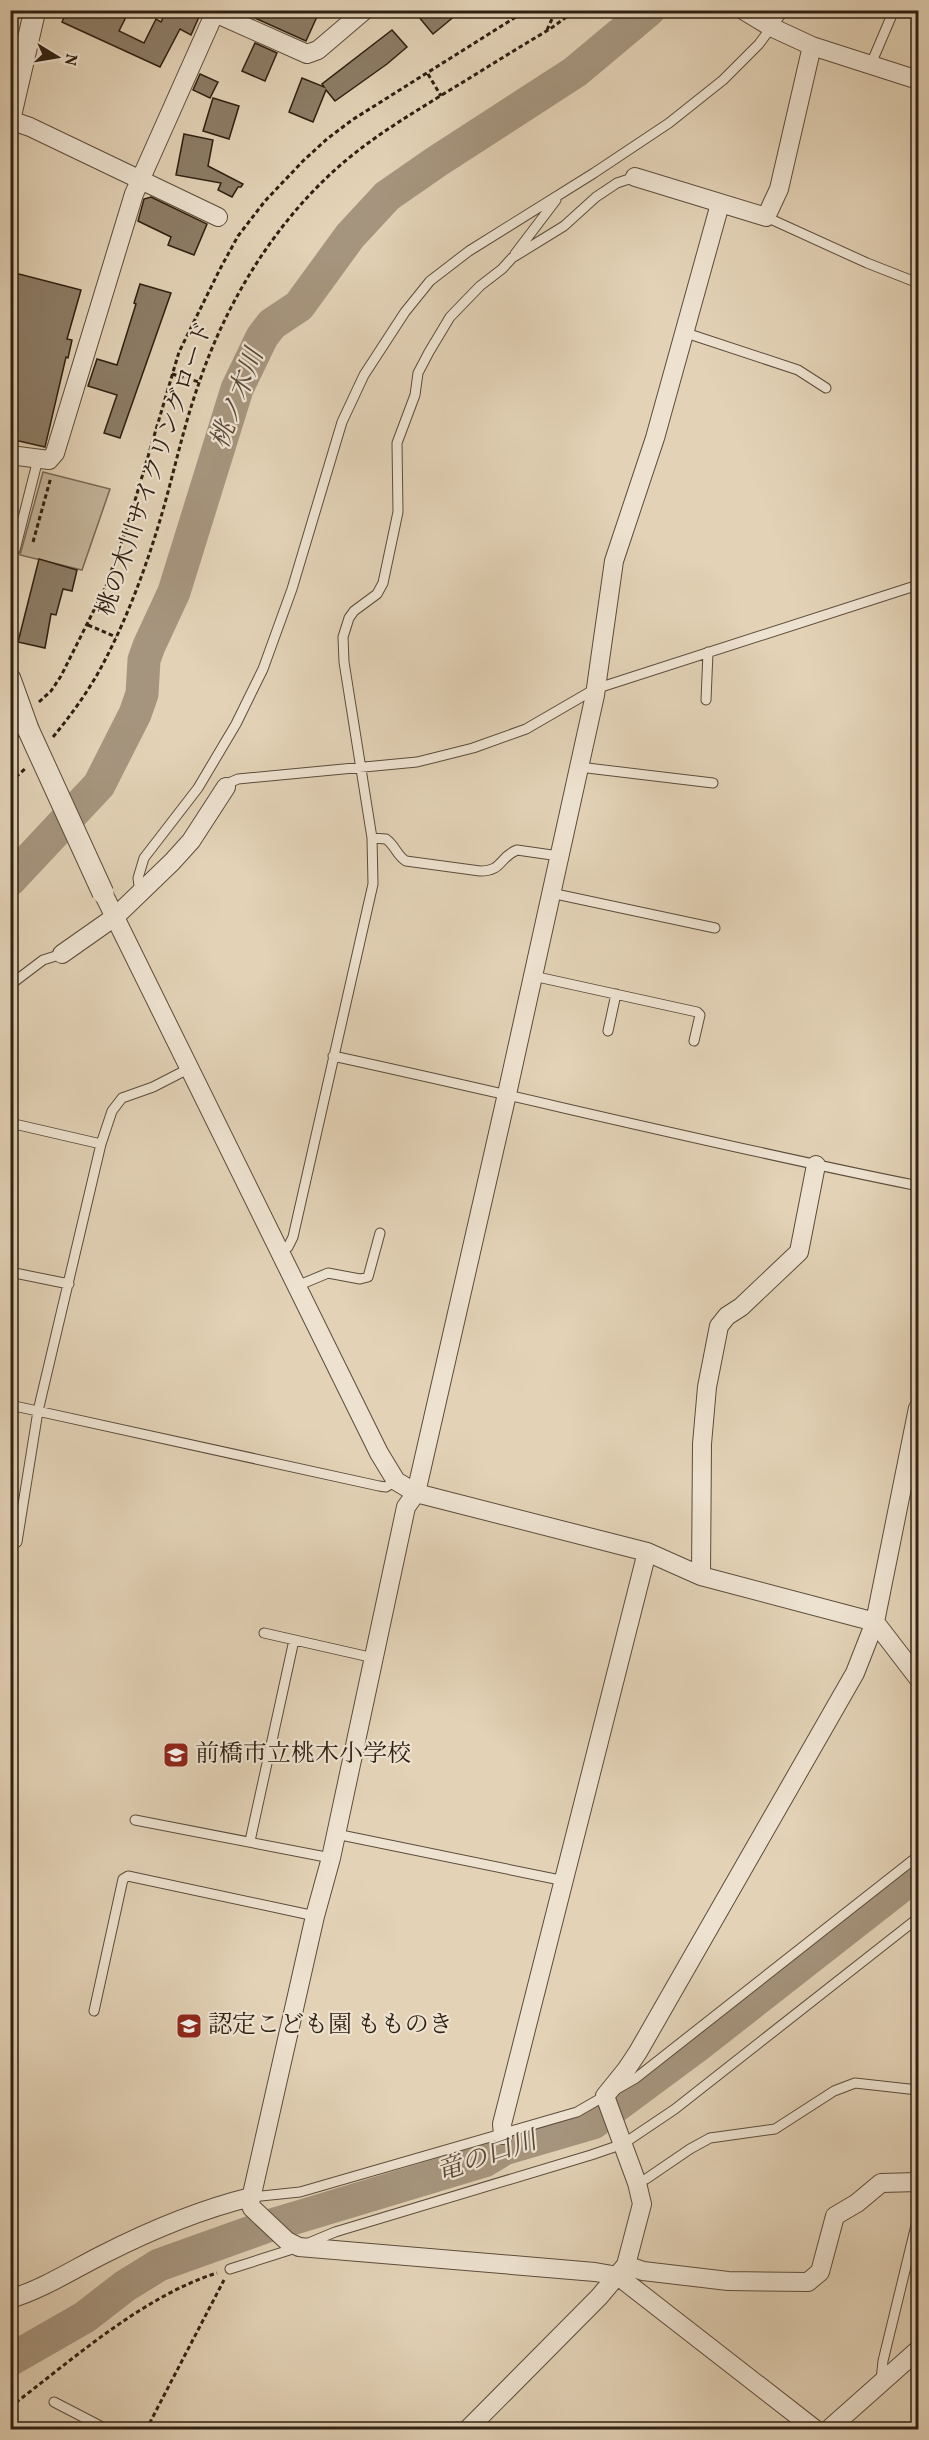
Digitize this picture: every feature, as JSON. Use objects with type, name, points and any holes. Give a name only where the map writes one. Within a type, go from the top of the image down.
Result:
[{"type":"street","points":[[35,10],[10,119],[219,218]]},
{"type":"street","points":[[10,456],[43,460],[55,453],[140,179],[215,12],[307,54],[318,50],[365,10]]},
{"type":"street","points":[[743,10],[767,25],[812,46],[918,80]]},
{"type":"street","points":[[634,177],[766,217],[779,189],[812,46]]},
{"type":"street","points":[[251,2202],[315,1916],[331,1858],[406,1507],[416,1493],[507,1094],[595,690],[614,561],[655,438],[720,204]]},
{"type":"street","points":[[10,679],[23,721],[103,893],[379,1453],[396,1481],[416,1493],[647,1552],[701,1576],[875,1622],[918,1678]]},
{"type":"street","points":[[62,954],[116,916],[140,893],[191,841],[226,787]]},
{"type":"street","points":[[701,1576],[702,1444],[708,1387],[719,1326],[727,1316],[741,1307],[799,1252],[816,1165]]},
{"type":"street","points":[[467,2430],[622,2271],[642,2204],[637,2183],[605,2098],[638,2052],[855,1672],[875,1622],[918,1408]]},
{"type":"street","points":[[503,2135],[502,2124],[647,1552]]},
{"type":"street","points":[[10,2299],[46,2284],[145,2234],[226,2203],[251,2202],[293,2244],[595,2272],[643,2271],[728,2281],[808,2282],[820,2272],[835,2216],[881,2183],[918,2181]]},
{"type":"street","points":[[622,2271],[816,2430]]},
{"type":"street","points":[[828,2430],[918,2350]]},
{"type":"lane","points":[[140,893],[138,878],[144,858],[198,788],[236,724],[263,669],[292,589],[342,422],[377,353],[405,312],[430,281],[469,250],[669,123],[719,84],[759,44],[767,25],[784,10]]},
{"type":"lane","points":[[871,64],[894,10]]},
{"type":"lane","points":[[512,258],[564,226],[596,197],[617,183],[634,177]]},
{"type":"lane","points":[[280,1252],[288,1247],[293,1238],[373,884],[374,854],[344,662],[343,638],[349,618],[354,611],[377,594],[383,583],[398,512],[397,442],[415,395],[418,373],[450,317],[512,258],[560,194]]},
{"type":"lane","points":[[766,217],[867,263],[918,283]]},
{"type":"lane","points":[[686,333],[798,370],[826,388]]},
{"type":"lane","points":[[15,550],[43,460]]},
{"type":"lane","points":[[226,787],[238,779],[417,762],[497,740],[526,729],[595,690],[918,585]]},
{"type":"lane","points":[[706,700],[708,652]]},
{"type":"lane","points":[[579,767],[713,783]]},
{"type":"lane","points":[[372,838],[386,839],[396,849],[401,859],[406,861],[480,871],[498,868],[509,854],[517,850],[559,856]]},
{"type":"lane","points":[[551,893],[715,928]]},
{"type":"lane","points":[[10,986],[42,960],[62,954]]},
{"type":"lane","points":[[533,976],[697,1012],[700,1015],[694,1041]]},
{"type":"lane","points":[[608,1031],[616,994]]},
{"type":"lane","points":[[333,1056],[816,1165],[914,1185],[918,1183]]},
{"type":"lane","points":[[17,1542],[38,1411],[101,1144],[112,1111],[122,1098],[153,1087],[190,1068]]},
{"type":"lane","points":[[10,1123],[101,1144]]},
{"type":"lane","points":[[297,1286],[328,1273],[360,1279],[368,1276],[380,1233]]},
{"type":"lane","points":[[10,1272],[69,1284]]},
{"type":"lane","points":[[10,1405],[379,1486],[386,1486],[396,1481]]},
{"type":"lane","points":[[264,1633],[374,1658]]},
{"type":"lane","points":[[250,1841],[294,1640]]},
{"type":"lane","points":[[135,1820],[331,1858]]},
{"type":"lane","points":[[336,1834],[565,1881]]},
{"type":"lane","points":[[251,2202],[300,2192],[503,2135],[577,2112],[605,2098],[643,2073],[918,1856]]},
{"type":"lane","points":[[94,2011],[123,1879],[128,1876],[315,1916]]},
{"type":"lane","points":[[230,2269],[293,2244],[591,2155],[622,2141],[675,2109],[918,1918]]},
{"type":"lane","points":[[637,2183],[710,2138],[775,2129],[834,2091],[855,2084],[918,2090]]},
{"type":"lane","points":[[880,2383],[883,2361],[918,2217]]},
{"type":"lane","points":[[54,2402],[108,2430]]},
{"type":"path","points":[[23,721],[51,690],[88,625],[118,556],[179,352],[238,236],[265,201],[327,139],[352,120],[527,10]]},
{"type":"path","points":[[547,31],[556,10]]},
{"type":"path","name":"桃の木川サイクリングロード","points":[[50,742],[93,680],[136,592],[160,521],[199,382],[222,324],[263,254],[309,196],[344,163],[386,129],[547,31],[576,10]]},
{"type":"path","points":[[428,74],[441,96]]},
{"type":"path","points":[[172,374],[199,382]]},
{"type":"path","points":[[33,542],[51,475],[43,460]]},
{"type":"path","points":[[88,625],[116,637]]},
{"type":"path","points":[[10,782],[31,762]]},
{"type":"path","points":[[10,2408],[115,2327],[155,2302],[205,2277],[230,2269]]},
{"type":"path","points":[[146,2430],[230,2269]]},
{"type":"shaded area","points":[[43,472],[110,489],[82,570],[20,555]]},
{"type":"building","points":[[67,10],[113,10],[126,17],[119,31],[144,43],[156,19],[161,22],[167,10],[202,10],[191,35],[180,29],[160,67],[62,22]]},
{"type":"building","points":[[237,10],[320,10],[306,41]]},
{"type":"building","points":[[413,10],[462,10],[433,34]]},
{"type":"building","points":[[392,30],[407,47],[387,64],[335,101],[326,90],[313,122],[289,112],[302,78],[324,87],[322,84]]},
{"type":"building","points":[[255,43],[277,53],[265,81],[242,71]]},
{"type":"building","points":[[200,74],[218,82],[210,98],[193,90]]},
{"type":"building","points":[[213,98],[239,106],[229,139],[203,131]]},
{"type":"building","points":[[184,134],[213,140],[208,166],[243,184],[238,187],[232,197],[218,190],[221,183],[176,175]]},
{"type":"building","points":[[151,197],[207,224],[194,255],[168,245],[171,237],[138,221],[144,199]]},
{"type":"building","points":[[15,273],[81,290],[67,339],[72,340],[45,447],[10,439],[10,292]]},
{"type":"building","points":[[140,284],[171,293],[120,438],[104,433],[117,395],[88,386],[97,359],[117,365]]},
{"type":"building","points":[[39,559],[77,570],[72,591],[63,589],[56,615],[51,614],[45,648],[18,642]]},
{"type":"waterway","name":"桃ノ木川","points":[[10,880],[99,785],[135,714],[142,694],[144,660],[174,592],[237,389],[262,337],[272,324],[299,306],[350,236],[387,196],[575,72],[649,10]]},
{"type":"waterway","name":"竜の口川","points":[[10,2360],[85,2317],[125,2286],[159,2265],[265,2227],[484,2161],[504,2149],[593,2123],[697,2046],[918,1873]]},
{"type":"place","name":"前橋市立桃木小学校","points":[[176,1755]]},
{"type":"place","name":"認定こども園 もものき","points":[[189,2026]]}]
